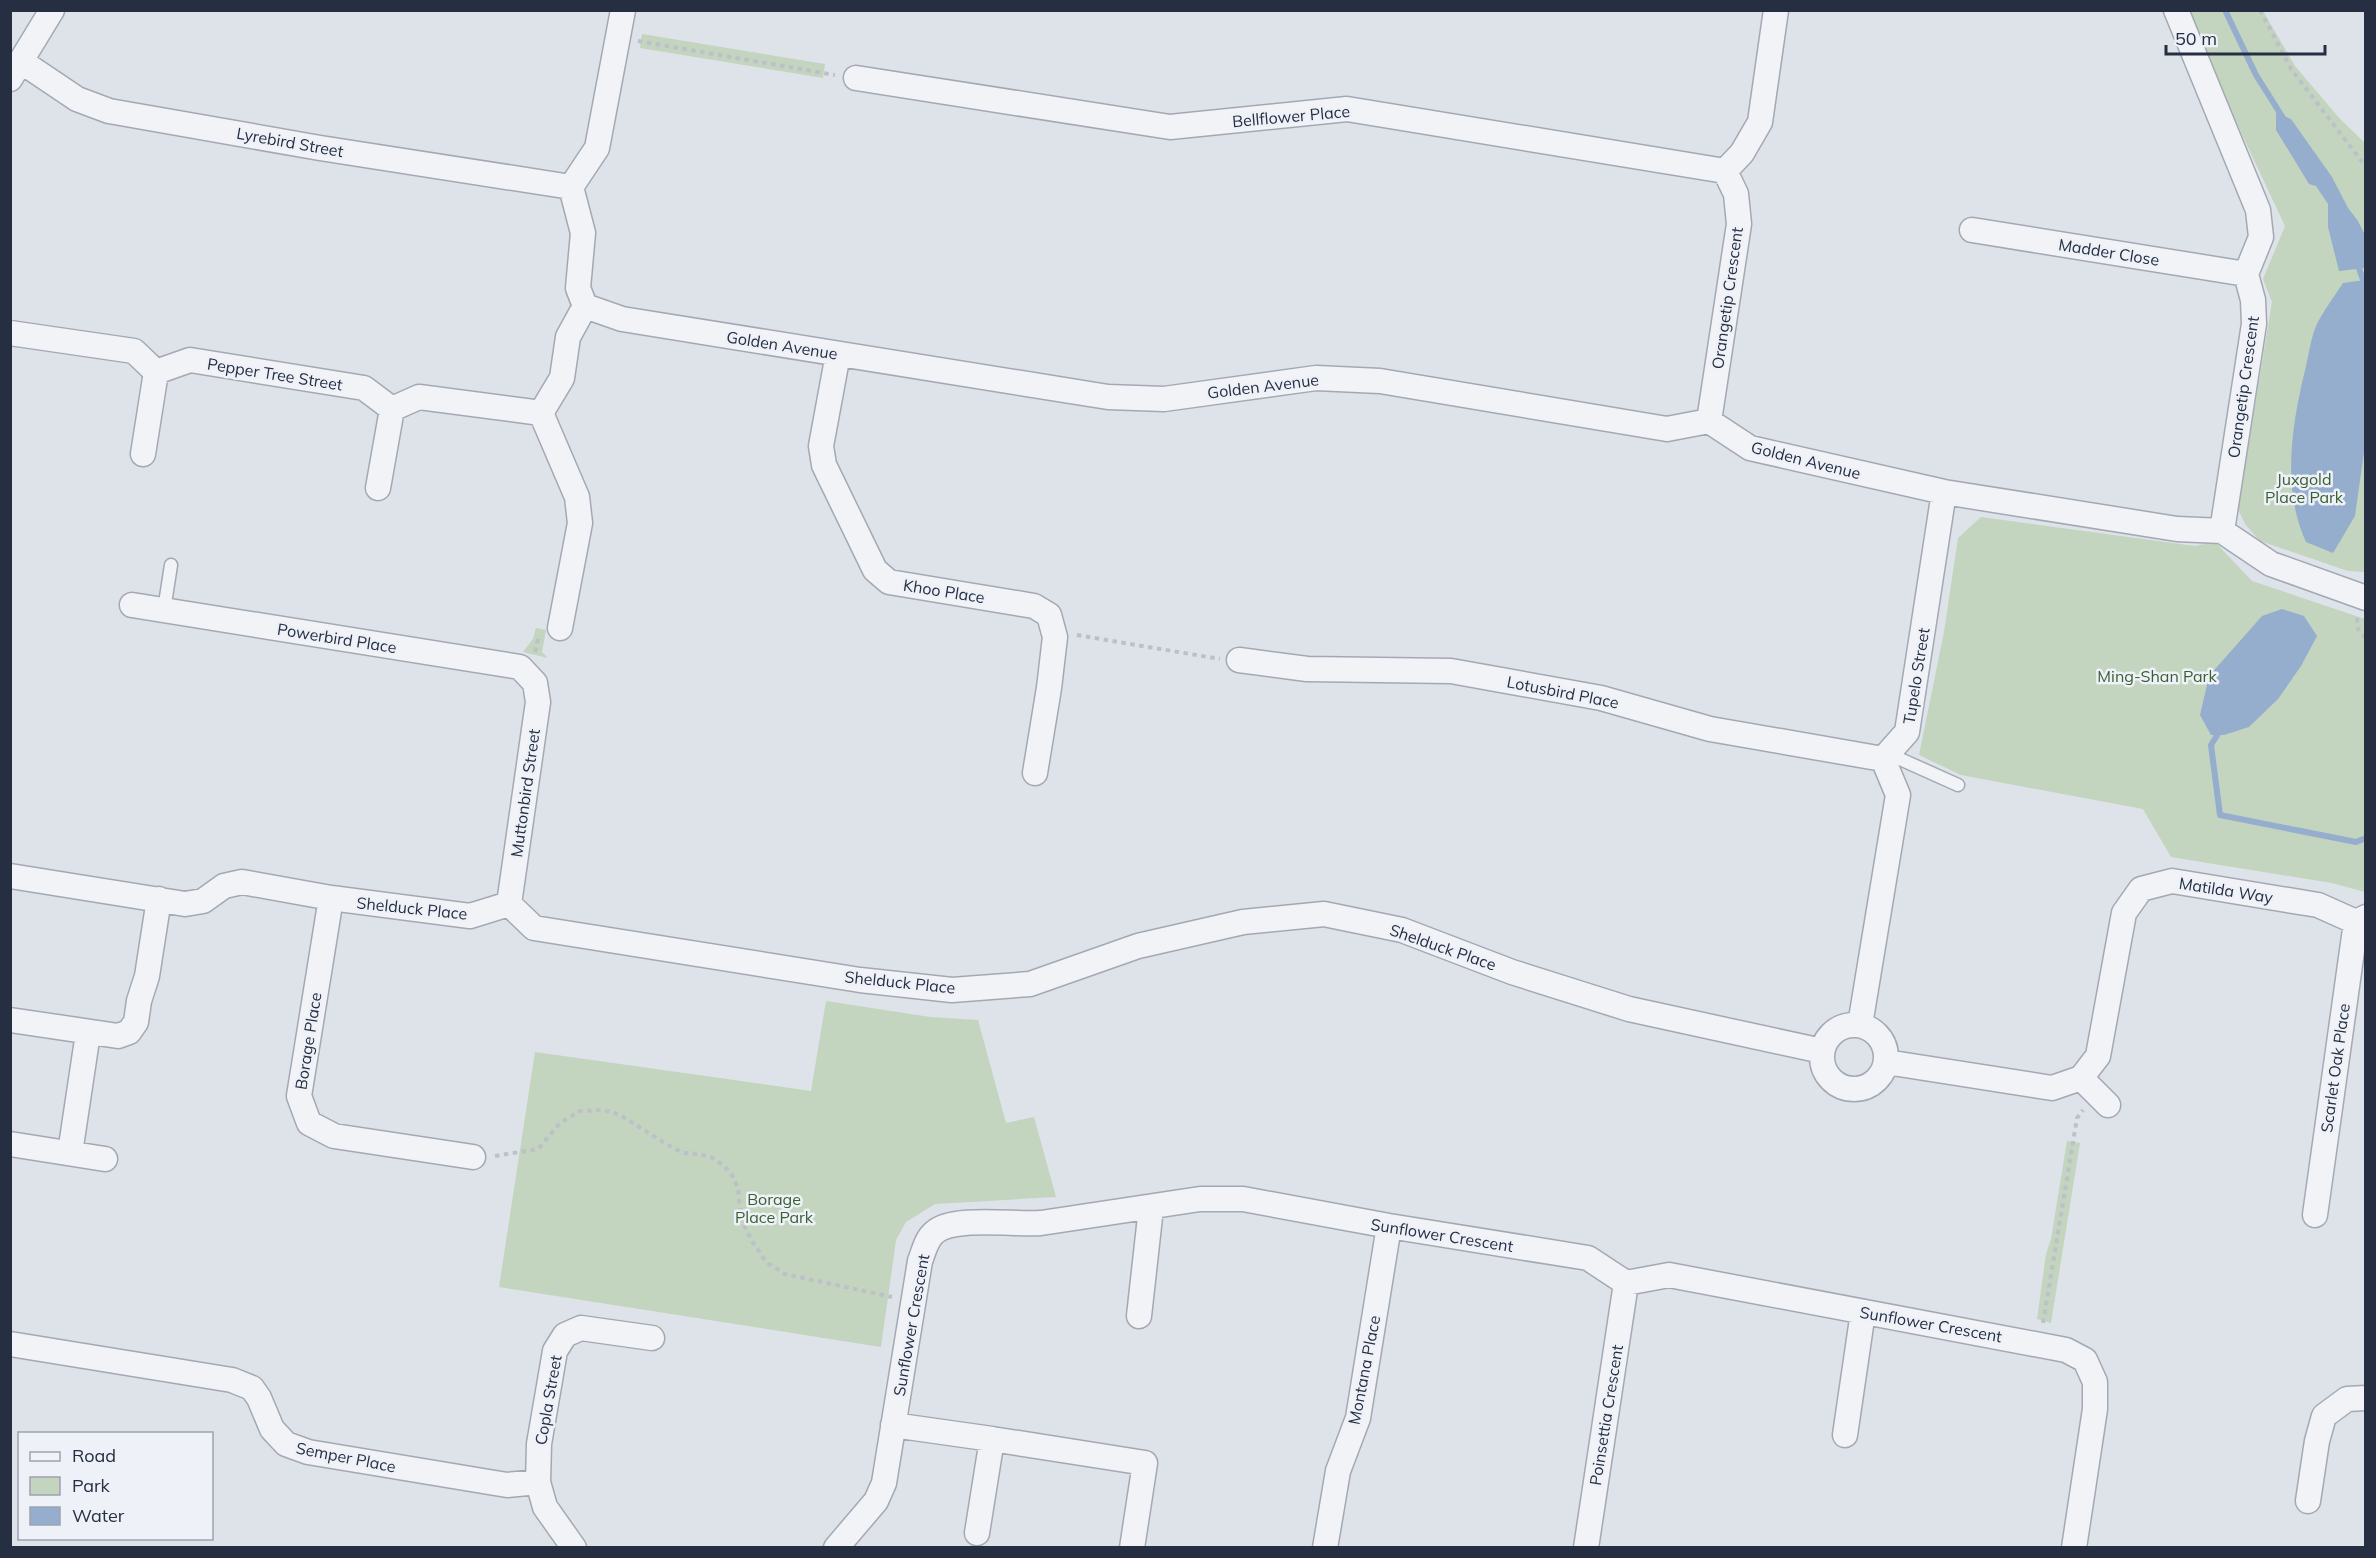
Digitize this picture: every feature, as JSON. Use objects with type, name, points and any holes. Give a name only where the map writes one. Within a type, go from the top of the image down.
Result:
[{"type":"street","points":[[16,70],[52,10]]},
{"type":"street","points":[[540,413],[562,378],[568,337],[585,306],[578,288],[583,233],[571,187],[597,148],[623,10]]},
{"type":"street","points":[[1725,171],[1742,153],[1760,122],[1776,10]]},
{"type":"street","points":[[2176,10],[2258,210],[2261,237],[2246,274]]},
{"type":"street","name":"Lyrebird Street","points":[[16,70],[77,99],[110,111],[320,148],[571,187]]},
{"type":"street","name":"Bellflower Place","points":[[856,78],[1170,127],[1347,109],[1725,171]]},
{"type":"street","name":"Orangetip Crescent","points":[[1709,421],[1739,224],[1736,194],[1725,171]]},
{"type":"street","name":"Madder Close","points":[[1972,230],[2246,274]]},
{"type":"street","name":"Orangetip Crescent","points":[[2222,531],[2254,324],[2253,300],[2246,274]]},
{"type":"street","name":"Golden Avenue","points":[[585,306],[622,319],[1108,397],[1164,399],[1316,378],[1380,381],[1666,429],[1709,421],[1749,448],[1944,492],[2176,529],[2222,531]]},
{"type":"street","points":[[10,333],[134,351],[156,372],[143,454]]},
{"type":"street","name":"Khoo Place","points":[[838,354],[821,446],[824,465],[875,570],[889,582],[1034,606],[1049,615],[1055,637]]},
{"type":"street","name":"Pepper Tree Street","points":[[156,372],[190,360],[364,388],[392,409]]},
{"type":"street","points":[[378,488],[392,409],[419,397],[540,413]]},
{"type":"street","points":[[540,413],[577,496],[579,514],[560,628]]},
{"type":"street","name":"Tupelo Street","points":[[1883,759],[1907,732],[1944,492]]},
{"type":"street","points":[[2222,531],[2271,564],[2361,607]]},
{"type":"street","name":"Powerbird Place","points":[[132,605],[527,675]]},
{"type":"street","points":[[1035,773],[1055,637]]},
{"type":"street","name":"Lotusbird Place","points":[[1239,660],[1307,669],[1451,671],[1601,698],[1710,729],[1883,759]]},
{"type":"street","name":"Muttonbird Street","points":[[509,904],[538,702],[527,675]]},
{"type":"street","points":[[1860,1025],[1898,795],[1883,759]]},
{"type":"street","name":"Shelduck Place","points":[[10,876],[185,904],[203,901],[224,886],[242,882],[331,898],[470,916],[509,904],[534,928],[860,980],[952,990],[1030,984],[1138,946],[1243,922],[1324,914],[1402,930],[1512,972],[1629,1009],[1822,1051]]},
{"type":"street","name":"Matilda Way","points":[[2095,1092],[2098,1056],[2124,913],[2141,889],[2172,881],[2318,905],[2361,919]]},
{"type":"street","name":"Borage Place","points":[[331,898],[299,1096],[309,1123],[334,1136],[473,1157]]},
{"type":"street","points":[[10,1020],[88,1033],[118,1036],[129,1032],[135,1022],[147,976],[159,899]]},
{"type":"street","name":"Scarlet Oak Place","points":[[2314,1215],[2361,919]]},
{"type":"street","points":[[1860,1025],[1878,1034],[1883,1043],[1886,1062],[1882,1072],[1868,1086],[1848,1089],[1831,1079],[1825,1071],[1822,1051],[1825,1041],[1840,1028],[1860,1025]]},
{"type":"street","points":[[70,1153],[88,1033]]},
{"type":"street","points":[[1886,1062],[2052,1088],[2095,1092]]},
{"type":"street","points":[[10,1144],[105,1159]]},
{"type":"street","name":"Sunflower Crescent","points":[[836,1548],[876,1501],[887,1468],[920,1261],[926,1242],[935,1231],[962,1222],[1016,1225],[1041,1223],[1200,1199],[1243,1199],[1389,1226],[1588,1258],[1626,1283],[1669,1275],[2066,1350],[2085,1360],[2095,1382],[2095,1409],[2074,1548]]},
{"type":"street","points":[[1139,1316],[1151,1208]]},
{"type":"street","name":"Montana Place","points":[[1325,1548],[1338,1471],[1358,1418],[1389,1226]]},
{"type":"street","name":"Poinsettia Crescent","points":[[1586,1548],[1626,1283]]},
{"type":"street","points":[[1845,1435],[1863,1312]]},
{"type":"street","name":"Copla Street","points":[[574,1548],[545,1507],[538,1482],[539,1444],[555,1351],[565,1335],[581,1328],[652,1338]]},
{"type":"street","name":"Semper Place","points":[[10,1344],[232,1380],[252,1388],[259,1398],[272,1429],[286,1444],[308,1452],[507,1485],[538,1482]]},
{"type":"street","points":[[2308,1501],[2317,1441],[2324,1416],[2347,1399],[2366,1398]]},
{"type":"street","points":[[893,1425],[1145,1463],[1132,1548]]},
{"type":"street","points":[[977,1533],[992,1439]]},
{"type":"lane","points":[[164,610],[171,565]]},
{"type":"lane","points":[[1883,759],[1900,759],[1958,785]]},
{"type":"path","points":[[2260,10],[2291,69],[2366,167]]},
{"type":"path","points":[[619,37],[856,78]]},
{"type":"path","points":[[2361,607],[2358,629],[2366,638]]},
{"type":"path","points":[[527,675],[542,628],[560,628]]},
{"type":"path","points":[[1055,637],[1080,634],[1215,659],[1239,660]]},
{"type":"path","points":[[2039,1344],[2077,1118],[2095,1092]]},
{"type":"path","points":[[473,1157],[538,1149],[560,1123],[580,1111],[604,1110],[620,1115],[668,1145],[683,1152],[711,1157],[723,1164],[732,1175],[738,1188],[741,1219],[752,1241],[766,1262],[784,1274],[895,1298]]},
{"type":"green space","name":"Juxgold Place Park","points":[[2184,11],[2263,11],[2295,66],[2340,119],[2365,143],[2365,572],[2348,571],[2260,541],[2245,524],[2238,509],[2272,302],[2263,279],[2285,226]]},
{"type":"green space","points":[[642,34],[825,64],[823,78],[640,48]]},
{"type":"green space","name":"Ming-Shan Park","points":[[1981,517],[2195,546],[2215,542],[2252,581],[2365,619],[2365,892],[2332,883],[2171,857],[2143,809],[1961,775],[1919,755],[1944,632],[1958,538]]},
{"type":"green space","points":[[536,628],[546,630],[542,652],[548,658],[523,652],[533,639]]},
{"type":"green space","name":"Borage Place Park","points":[[826,1001],[930,1017],[978,1020],[1006,1123],[1034,1117],[1056,1197],[935,1204],[906,1222],[896,1240],[881,1347],[499,1287],[535,1052],[811,1091]]},
{"type":"green space","points":[[2067,1141],[2080,1143],[2051,1323],[2037,1319],[2046,1254],[2051,1239]]},
{"type":"water","points":[[2276,113],[2291,119],[2332,177],[2348,208],[2358,221],[2365,235],[2365,268],[2339,271],[2328,227],[2328,204],[2316,186],[2309,184],[2276,130]]},
{"type":"water","points":[[2365,280],[2365,445],[2355,516],[2333,553],[2306,542],[2298,521],[2291,478],[2293,432],[2316,326],[2343,283]]},
{"type":"water","points":[[2282,609],[2304,616],[2317,636],[2301,666],[2278,699],[2249,727],[2224,735],[2211,735],[2200,715],[2209,676],[2262,616]]},
{"type":"waterway","points":[[2225,10],[2256,75],[2285,121]]},
{"type":"waterway","points":[[2357,263],[2366,288]]},
{"type":"waterway","points":[[2221,729],[2211,745],[2220,815],[2356,842],[2366,838]]}]
